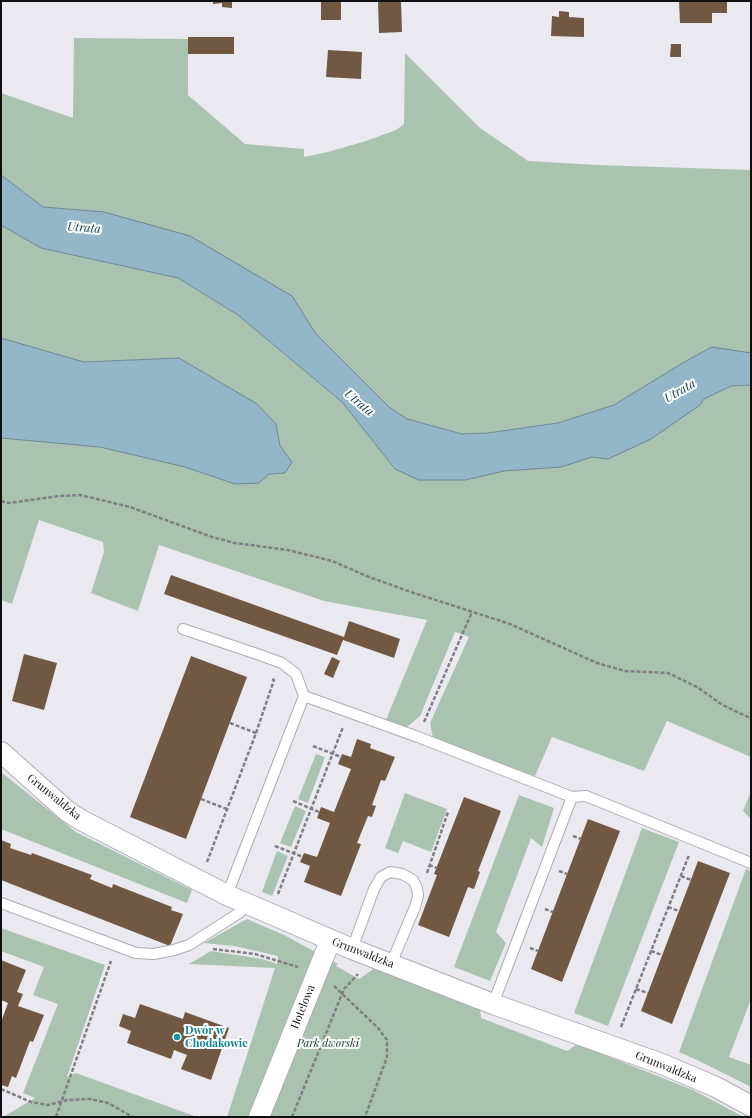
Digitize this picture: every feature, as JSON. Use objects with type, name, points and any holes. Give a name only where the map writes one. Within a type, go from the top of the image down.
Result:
[{"type":"street","name":"Grunwaldzka","points":[[1,752],[67,811],[81,820],[227,895],[330,941],[493,1004],[662,1064],[716,1087],[751,1106]]},
{"type":"street","name":"Hotelowa","points":[[259,1117],[330,941]]},
{"type":"lane","points":[[183,629],[282,663],[296,674],[304,696],[227,895]]},
{"type":"lane","points":[[304,696],[418,737],[572,797],[586,796],[751,862]]},
{"type":"lane","points":[[493,1004],[572,797]]},
{"type":"lane","points":[[352,949],[374,889],[381,877],[390,872],[402,874],[412,880],[417,888],[418,896],[415,907],[391,964]]},
{"type":"lane","points":[[1,903],[136,953],[154,954],[189,945],[239,913],[248,904]]},
{"type":"path","points":[[1,501],[9,503],[59,496],[80,495],[130,507],[206,535],[235,543],[303,553],[332,561],[369,577],[510,624],[596,663],[625,671],[668,673],[696,687],[721,704],[751,718]]},
{"type":"path","points":[[418,737],[472,612]]},
{"type":"path","points":[[205,868],[256,733],[274,680],[267,677]]},
{"type":"path","points":[[278,895],[348,712]]},
{"type":"path","points":[[230,723],[256,733]]},
{"type":"path","points":[[313,746],[341,757]]},
{"type":"path","points":[[201,799],[227,809]]},
{"type":"path","points":[[293,801],[319,812]]},
{"type":"path","points":[[417,888],[424,881],[448,812]]},
{"type":"path","points":[[621,1028],[695,840]]},
{"type":"path","points":[[275,846],[303,857]]},
{"type":"path","points":[[429,865],[437,868]]},
{"type":"path","points":[[680,876],[691,880]]},
{"type":"path","points":[[668,907],[679,911]]},
{"type":"path","points":[[189,945],[202,948],[255,954],[317,973],[328,980],[378,1028],[387,1040],[387,1057],[365,1117]]},
{"type":"path","points":[[56,1117],[116,946]]},
{"type":"path","points":[[651,951],[662,955]]},
{"type":"path","points":[[292,1117],[344,988],[364,969],[372,957]]},
{"type":"path","points":[[636,989],[648,993]]},
{"type":"path","points":[[1,1089],[37,1103],[48,1105],[68,1100],[90,1099],[108,1103],[133,1117]]},
{"type":"green space","points":[[74,38],[188,39],[188,95],[245,144],[304,149],[304,157],[366,141],[396,130],[404,124],[405,53],[480,128],[528,161],[597,165],[751,170],[751,353],[712,348],[686,361],[614,405],[558,423],[488,433],[462,434],[407,419],[389,407],[315,334],[292,296],[104,212],[43,207],[1,175],[1,93],[73,118]]},
{"type":"green space","points":[[1,225],[41,248],[177,278],[238,315],[342,402],[395,469],[465,480],[504,471],[561,467],[592,457],[608,459],[700,405],[704,399],[731,386],[751,385],[751,757],[667,721],[644,771],[552,737],[535,776],[433,738],[430,723],[469,637],[455,632],[420,716],[407,727],[386,720],[427,620],[324,601],[159,545],[138,611],[91,593],[104,552],[103,542],[39,520],[12,604],[1,600],[1,438],[100,447],[185,467],[235,484],[258,483],[269,474],[284,473],[291,462],[280,446],[276,424],[257,404],[179,358],[84,362],[1,338]]},
{"type":"green space","points":[[316,754],[325,757],[308,803],[298,799]]},
{"type":"green space","points":[[1,772],[76,832],[192,890],[187,903],[1,829]]},
{"type":"green space","points":[[751,791],[751,819],[743,811]]},
{"type":"green space","points":[[405,793],[447,809],[431,852],[403,841],[398,853],[385,848]]},
{"type":"green space","points":[[519,795],[554,808],[542,847],[531,838],[496,932],[506,943],[490,981],[454,967]]},
{"type":"green space","points":[[295,806],[306,811],[291,847],[280,843]]},
{"type":"green space","points":[[642,828],[679,842],[608,1026],[574,1013]]},
{"type":"green space","points":[[277,851],[288,856],[272,896],[262,892]]},
{"type":"green space","points":[[746,869],[751,871],[751,999],[729,1057],[751,1065],[751,1087],[679,1052]]},
{"type":"green space","name":"Park dworski","points":[[247,919],[284,935],[338,964],[336,966],[359,979],[375,968],[480,1007],[481,1018],[567,1051],[577,1044],[693,1090],[744,1117],[227,1117],[275,968],[189,964],[211,951],[262,959],[277,964],[278,956],[234,946],[204,943]]},
{"type":"green space","points":[[1,928],[105,965],[67,1077],[76,1073],[197,1117],[3,1117],[35,1098],[23,1093],[58,1004],[33,995],[44,967],[1,951]]},
{"type":"water","name":"Utrata","points":[[1,175],[43,207],[104,212],[190,236],[292,296],[316,334],[389,407],[407,419],[462,434],[488,433],[558,423],[614,405],[712,347],[751,353],[751,385],[731,386],[704,399],[700,405],[651,439],[608,459],[592,457],[561,467],[504,471],[465,480],[419,480],[395,469],[342,402],[238,315],[178,278],[41,248],[1,225]]},
{"type":"water","points":[[1,338],[84,362],[179,358],[257,404],[276,424],[280,446],[292,462],[285,473],[269,474],[259,483],[235,484],[185,467],[100,447],[1,438]]},
{"type":"building","points":[[213,1],[232,1],[232,8],[222,7],[222,3],[213,4]]},
{"type":"building","points":[[341,1],[341,20],[321,20],[321,2]]},
{"type":"building","points":[[378,1],[401,1],[402,32],[379,33]]},
{"type":"building","points":[[679,1],[727,1],[727,13],[712,13],[712,23],[680,23]]},
{"type":"building","points":[[559,11],[569,12],[569,17],[584,18],[584,37],[551,36],[552,16],[559,17]]},
{"type":"building","points":[[188,37],[234,37],[234,54],[188,54]]},
{"type":"building","points":[[671,44],[681,44],[681,57],[670,57]]},
{"type":"building","points":[[328,50],[362,52],[361,79],[326,77]]},
{"type":"building","points":[[171,575],[344,637],[349,621],[400,639],[394,658],[343,640],[337,655],[164,594]]},
{"type":"building","points":[[24,654],[57,663],[44,710],[12,701]]},
{"type":"building","points":[[191,656],[247,677],[186,839],[130,817]]},
{"type":"building","points":[[332,657],[340,661],[333,678],[324,674]]},
{"type":"building","points":[[357,739],[371,744],[370,748],[395,757],[385,781],[381,780],[372,805],[376,806],[372,817],[368,816],[357,843],[361,844],[341,896],[304,882],[310,866],[300,862],[304,853],[317,857],[330,823],[317,818],[321,807],[334,812],[351,769],[338,764],[342,754],[351,757]]},
{"type":"building","points":[[464,797],[501,811],[478,871],[480,872],[474,889],[468,887],[449,937],[418,925],[437,875],[434,874]]},
{"type":"building","points":[[588,819],[620,831],[562,982],[531,969]]},
{"type":"building","points":[[1,840],[11,844],[10,848],[31,855],[32,853],[92,875],[90,879],[112,888],[113,884],[172,907],[171,910],[183,914],[170,946],[1,880]]},
{"type":"building","points":[[698,861],[730,873],[672,1024],[641,1011]]},
{"type":"building","points":[[1,960],[26,970],[17,992],[23,994],[18,1006],[44,1015],[33,1042],[30,1041],[16,1078],[12,1076],[8,1087],[1,1085],[1,1022],[8,1003],[1,1000]]},
{"type":"building","name":"Dwór w Chodakowie","points":[[140,1004],[183,1019],[185,1012],[229,1028],[211,1080],[181,1069],[187,1055],[174,1050],[171,1059],[127,1043],[131,1031],[119,1026],[123,1014],[135,1018]]},
{"type":"place","name":"Dwór w Chodakowie","points":[[177,1037]]}]
